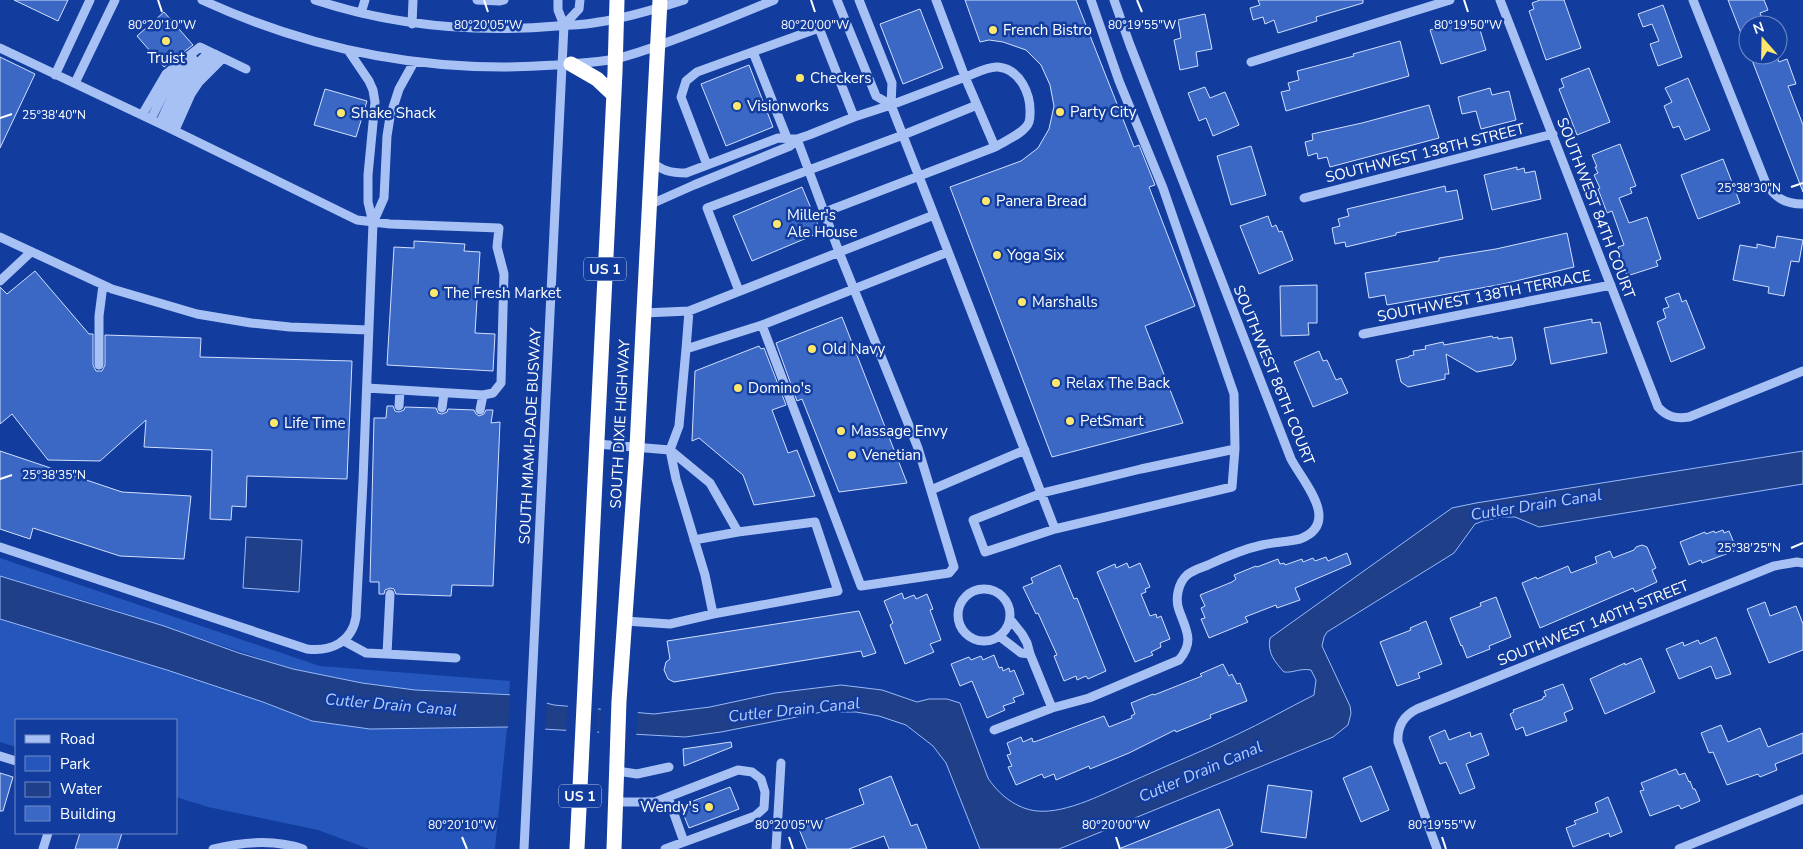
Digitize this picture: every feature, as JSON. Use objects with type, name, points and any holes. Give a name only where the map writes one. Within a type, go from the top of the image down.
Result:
[{"type":"highway","name":"SOUTH DIXIE HIGHWAY","points":[[577,849],[616,59],[617,0]]},
{"type":"highway","name":"SOUTH DIXIE HIGHWAY","points":[[614,849],[619,701],[637,447],[660,4]]},
{"type":"highway","points":[[567,64],[597,79],[614,95]]},
{"type":"street","points":[[55,74],[90,0]]},
{"type":"street","points":[[74,83],[115,0]]},
{"type":"street","points":[[202,0],[231,13],[300,38],[348,50],[414,62],[459,67],[492,68],[616,59],[704,29],[774,0]]},
{"type":"street","points":[[315,0],[361,13],[412,24],[493,30],[598,23],[660,4],[684,0]]},
{"type":"street","points":[[361,13],[364,0]]},
{"type":"street","points":[[412,24],[413,0]]},
{"type":"street","points":[[477,0],[500,2],[504,0]]},
{"type":"street","name":"SOUTH MIAMI-DADE BUSWAY","points":[[524,849],[567,64],[564,25],[558,10],[558,0]]},
{"type":"street","points":[[564,25],[579,9],[580,0]]},
{"type":"street","points":[[837,0],[876,96],[891,105]]},
{"type":"street","points":[[859,0],[892,83],[891,105],[1026,450],[1055,530]]},
{"type":"street","points":[[936,0],[965,77],[995,147]]},
{"type":"street","points":[[1091,0],[1119,81],[1163,188],[1234,394],[1236,448],[1232,487],[1055,530],[985,552],[973,520],[1042,493],[1236,448]]},
{"type":"street","name":"SOUTHWEST 86TH COURT","points":[[994,730],[1052,708],[1089,698],[1179,660],[1184,654],[1188,641],[1178,604],[1179,589],[1184,578],[1188,574],[1218,560],[1250,548],[1308,536],[1316,526],[1319,514],[1315,499],[1291,459],[1130,46],[1114,0]]},
{"type":"street","points":[[1251,62],[1450,0]]},
{"type":"street","name":"SOUTHWEST 84TH COURT","points":[[1500,0],[1655,402],[1664,413],[1675,418],[1694,415],[1803,371]]},
{"type":"street","points":[[1693,0],[1769,189],[1780,200],[1794,204],[1803,204]]},
{"type":"street","points":[[707,165],[681,97],[686,81],[697,72],[819,28],[854,117]]},
{"type":"street","points":[[142,115],[166,74],[200,47],[246,69]]},
{"type":"street","points":[[0,48],[12,59],[55,74],[357,220],[373,223],[499,228],[497,247],[504,274],[501,383],[493,393],[483,395],[367,388]]},
{"type":"street","points":[[0,547],[308,649],[328,649],[344,641],[352,629],[356,617],[373,223],[368,202],[368,175],[375,102],[369,81],[348,50]]},
{"type":"street","points":[[753,52],[787,138]]},
{"type":"street","points":[[167,127],[199,82],[213,53]]},
{"type":"street","points":[[167,127],[178,84],[213,53]]},
{"type":"street","points":[[151,119],[173,77],[213,53]]},
{"type":"street","points":[[373,223],[384,198],[387,136],[390,117],[399,89],[414,62]]},
{"type":"street","points":[[649,205],[790,146],[797,139],[996,67],[1009,69],[1026,88],[1030,104],[1029,122],[1016,136],[995,147],[825,212]]},
{"type":"street","points":[[739,291],[707,208],[903,135],[977,105]]},
{"type":"street","name":"SOUTHWEST 138TH STREET","points":[[1304,198],[1553,134]]},
{"type":"street","points":[[651,160],[659,169],[673,173],[686,173],[778,138],[797,139]]},
{"type":"street","points":[[762,326],[861,586],[949,573],[954,568],[918,448],[839,252],[797,139]]},
{"type":"street","points":[[644,313],[689,311],[934,215]]},
{"type":"street","points":[[0,237],[104,285],[148,300],[224,320],[290,327],[368,330]]},
{"type":"street","points":[[0,281],[31,252]]},
{"type":"street","points":[[686,350],[762,326],[948,252]]},
{"type":"street","points":[[99,365],[99,316],[104,285]]},
{"type":"street","name":"SOUTHWEST 138TH TERRACE","points":[[1363,334],[1611,285]]},
{"type":"street","points":[[689,311],[680,426],[670,450],[676,479],[705,574],[713,614]]},
{"type":"street","points":[[399,406],[400,390]]},
{"type":"street","points":[[442,408],[444,393]]},
{"type":"street","points":[[480,410],[483,395]]},
{"type":"street","points":[[597,444],[670,450],[710,483],[738,532]]},
{"type":"street","points":[[931,490],[1026,450]]},
{"type":"street","points":[[625,620],[670,624],[713,614],[838,591],[815,522],[694,540]]},
{"type":"street","name":"SOUTHWEST 140TH STREET","points":[[1438,849],[1400,749],[1397,736],[1400,724],[1407,715],[1417,709],[1774,566],[1797,562],[1803,563]]},
{"type":"street","points":[[976,589],[994,590],[1001,595],[1007,602],[1010,610],[1010,619],[1008,626],[999,636],[981,641],[973,639],[965,633],[957,618],[961,600],[976,589]]},
{"type":"street","points":[[387,654],[390,594]]},
{"type":"street","points":[[1010,619],[1022,634],[1052,708]]},
{"type":"street","points":[[999,636],[1021,653],[1030,654]]},
{"type":"street","points":[[344,641],[366,653],[456,658]]},
{"type":"street","points":[[0,756],[15,761]]},
{"type":"street","points":[[776,849],[781,763]]},
{"type":"street","points":[[617,771],[637,774],[668,767]]},
{"type":"street","points":[[616,802],[655,802],[738,770],[752,772],[761,779],[766,792],[764,808],[755,816],[665,849]]},
{"type":"street","points":[[668,797],[684,842]]},
{"type":"street","points":[[1679,849],[1803,799]]},
{"type":"street","points":[[764,808],[779,812]]},
{"type":"street","points":[[42,849],[48,834]]},
{"type":"street","points":[[213,849],[236,843],[265,842],[303,849]]},
{"type":"green space","points":[[0,558],[320,666],[510,681],[509,694],[415,690],[362,683],[293,669],[96,604],[0,576]]},
{"type":"green space","points":[[0,619],[167,670],[263,702],[312,721],[370,729],[507,727],[495,849],[369,849],[318,830],[208,807],[178,798],[178,719],[15,719],[15,747],[0,742]]},
{"type":"water","name":"Cutler Drain Canal","points":[[1803,451],[1803,484],[1539,527],[1515,517],[1502,517],[1475,524],[1454,553],[1327,632],[1322,646],[1350,706],[1351,713],[1348,725],[1333,737],[1059,849],[980,849],[946,763],[933,746],[906,725],[879,716],[856,712],[822,712],[721,732],[685,737],[507,727],[370,729],[312,721],[263,702],[167,670],[0,619],[0,576],[164,626],[239,653],[293,669],[362,683],[415,690],[515,695],[554,705],[654,714],[710,707],[775,693],[841,685],[882,690],[917,702],[929,699],[947,699],[960,703],[988,778],[997,790],[1009,800],[1022,807],[1030,810],[1049,811],[1074,806],[1100,796],[1256,726],[1314,695],[1316,680],[1311,670],[1284,672],[1271,653],[1270,638],[1452,508]]},
{"type":"water","points":[[246,537],[302,540],[299,592],[243,588]]},
{"type":"pier","points":[[510,693],[547,701],[545,732],[508,729]]},
{"type":"pier","points":[[568,704],[598,707],[597,735],[566,733]]},
{"type":"pier","points":[[601,707],[638,710],[636,738],[599,735]]},
{"type":"building","points":[[14,0],[68,0],[58,21]]},
{"type":"building","points":[[965,0],[1076,0],[1134,147],[1139,145],[1155,185],[1149,187],[1195,306],[1145,326],[1183,423],[1052,457],[950,187],[1021,161],[1038,148],[1049,129],[1054,106],[1050,85],[1041,65],[1026,50],[1003,42],[989,40],[980,42]]},
{"type":"building","points":[[1258,0],[1363,0],[1363,3],[1316,17],[1317,21],[1278,33],[1274,20],[1265,24],[1263,17],[1253,20],[1250,8],[1260,5]]},
{"type":"building","points":[[1540,0],[1564,0],[1581,48],[1546,60],[1529,11],[1534,9],[1532,3]]},
{"type":"building","points":[[1728,0],[1764,0],[1768,10],[1760,13],[1761,15],[1738,15],[1738,26]]},
{"type":"building","points":[[1663,5],[1682,57],[1658,66],[1650,44],[1659,41],[1652,24],[1643,27],[1638,14]]},
{"type":"building","points":[[920,9],[943,68],[903,84],[880,24]]},
{"type":"building","name":"Truist","points":[[164,12],[193,45],[164,67],[137,36]]},
{"type":"building","points":[[1205,14],[1212,49],[1196,52],[1198,66],[1180,70],[1174,40],[1181,38],[1178,20]]},
{"type":"building","points":[[1466,19],[1468,26],[1478,23],[1486,50],[1441,64],[1430,30]]},
{"type":"building","points":[[1400,41],[1409,76],[1286,111],[1281,92],[1290,90],[1288,83],[1299,80],[1297,71],[1354,56],[1353,54]]},
{"type":"building","points":[[0,57],[35,74],[0,148]]},
{"type":"building","points":[[1788,62],[1796,84],[1788,86],[1803,125],[1803,192],[1754,65],[1788,65]]},
{"type":"building","name":"Visionworks","points":[[749,65],[773,127],[726,146],[701,84]]},
{"type":"building","points":[[1589,68],[1610,122],[1577,135],[1559,89],[1564,87],[1561,79]]},
{"type":"building","points":[[1688,78],[1710,130],[1685,140],[1679,126],[1673,128],[1664,106],[1672,102],[1665,88]]},
{"type":"building","points":[[1205,87],[1210,98],[1225,92],[1239,125],[1213,136],[1206,118],[1199,121],[1188,93]]},
{"type":"building","points":[[1490,88],[1492,95],[1509,91],[1516,120],[1481,129],[1476,111],[1462,114],[1458,97]]},
{"type":"building","name":"Shake Shack","points":[[325,89],[367,101],[356,137],[314,125]]},
{"type":"building","points":[[1429,105],[1439,138],[1330,167],[1327,157],[1318,159],[1317,153],[1308,156],[1305,142],[1313,140],[1312,134]]},
{"type":"building","points":[[1620,144],[1636,186],[1630,188],[1632,193],[1619,198],[1629,223],[1647,217],[1661,259],[1656,261],[1658,266],[1627,276],[1618,247],[1624,245],[1612,211],[1607,213],[1598,189],[1600,188],[1594,175],[1598,173],[1595,167],[1597,167],[1592,155]]},
{"type":"building","points":[[1251,146],[1266,195],[1231,205],[1217,156]]},
{"type":"building","points":[[1723,159],[1740,203],[1698,219],[1681,175]]},
{"type":"building","points":[[1517,167],[1517,170],[1524,168],[1525,173],[1535,171],[1541,199],[1492,210],[1484,175]]},
{"type":"building","points":[[1445,186],[1446,192],[1457,190],[1463,219],[1396,233],[1396,235],[1346,247],[1345,242],[1335,244],[1332,228],[1340,226],[1338,219],[1349,216],[1347,209]]},
{"type":"building","name":"Miller's Ale House","points":[[802,187],[821,232],[752,261],[733,216]]},
{"type":"building","points":[[1268,216],[1272,227],[1276,225],[1279,232],[1282,231],[1293,260],[1259,274],[1240,226]]},
{"type":"building","points":[[1567,233],[1574,267],[1503,284],[1387,305],[1385,295],[1369,298],[1365,273],[1439,261],[1439,258],[1496,249]]},
{"type":"building","points":[[1777,236],[1803,240],[1799,262],[1791,261],[1784,296],[1768,293],[1769,287],[1733,280],[1740,245],[1757,248],[1757,244],[1775,248]]},
{"type":"building","name":"The Fresh Market","points":[[414,241],[465,244],[464,251],[480,252],[475,333],[495,334],[493,371],[387,365],[394,247],[414,248]]},
{"type":"building","points":[[35,271],[89,334],[93,334],[93,365],[96,371],[102,371],[105,365],[105,335],[201,338],[200,357],[352,361],[347,479],[247,476],[246,507],[232,506],[231,520],[210,519],[212,450],[144,447],[146,420],[100,461],[48,460],[12,414],[0,424],[0,287],[7,294]]},
{"type":"building","points":[[1317,285],[1317,323],[1308,323],[1309,335],[1281,336],[1280,286]]},
{"type":"building","points":[[1679,293],[1682,302],[1686,300],[1705,348],[1671,362],[1657,322],[1666,318],[1663,309],[1669,307],[1665,298]]},
{"type":"building","points":[[842,317],[907,483],[839,492],[802,399],[797,401],[776,343]]},
{"type":"building","points":[[1592,319],[1592,323],[1600,322],[1607,353],[1551,364],[1544,328]]},
{"type":"building","points":[[1492,336],[1493,338],[1498,337],[1498,339],[1512,337],[1516,359],[1512,365],[1477,372],[1446,354],[1449,374],[1445,374],[1445,379],[1408,387],[1401,382],[1396,360],[1414,355],[1413,351],[1426,349],[1425,346],[1443,342],[1444,345]]},
{"type":"building","points":[[759,346],[761,349],[764,348],[786,405],[772,410],[788,453],[797,450],[815,496],[754,505],[743,475],[699,438],[692,441],[695,371]]},
{"type":"building","points":[[1319,351],[1323,361],[1327,360],[1336,380],[1341,378],[1348,393],[1313,407],[1294,362]]},
{"type":"building","points":[[387,406],[393,406],[395,411],[399,412],[404,410],[405,407],[436,408],[438,413],[442,414],[447,412],[448,409],[474,410],[479,416],[484,414],[486,410],[493,410],[491,423],[500,422],[493,586],[452,585],[451,596],[396,594],[394,589],[390,588],[385,590],[384,594],[379,594],[379,582],[370,582],[374,418],[386,418]]},
{"type":"building","points":[[0,451],[122,492],[191,496],[184,559],[120,556],[33,528],[30,539],[0,529]]},
{"type":"building","points":[[1723,530],[1724,533],[1729,531],[1737,550],[1702,563],[1701,560],[1689,565],[1680,542],[1705,532],[1706,534],[1714,531],[1715,533]]},
{"type":"building","points":[[1642,545],[1647,547],[1656,568],[1652,570],[1657,582],[1635,592],[1633,588],[1540,628],[1522,583],[1568,566],[1571,573],[1597,563],[1595,557],[1610,551],[1613,558]]},
{"type":"building","points":[[1347,553],[1351,564],[1295,588],[1300,600],[1277,608],[1276,605],[1245,617],[1248,622],[1209,638],[1201,619],[1205,618],[1201,608],[1205,606],[1200,595],[1232,582],[1236,579],[1234,575],[1278,559],[1280,564],[1284,563],[1285,565],[1302,559],[1303,562],[1313,558],[1315,561],[1326,557],[1328,561]]},
{"type":"building","points":[[1127,563],[1129,568],[1140,563],[1150,587],[1141,594],[1150,616],[1156,614],[1157,618],[1161,616],[1170,639],[1160,643],[1161,647],[1151,652],[1153,655],[1135,662],[1097,572],[1115,564],[1116,568]]},
{"type":"building","points":[[1060,565],[1074,599],[1077,598],[1106,671],[1088,679],[1086,676],[1077,680],[1076,676],[1064,681],[1054,656],[1057,655],[1038,613],[1036,614],[1023,587],[1033,583],[1031,578]]},
{"type":"building","points":[[902,593],[904,599],[914,595],[916,599],[927,594],[933,609],[930,610],[941,640],[930,644],[934,652],[905,664],[890,625],[893,623],[884,601]]},
{"type":"building","points":[[1496,597],[1511,637],[1489,646],[1490,649],[1467,658],[1450,618],[1481,606],[1480,603]]},
{"type":"building","points":[[1765,602],[1770,616],[1796,606],[1803,624],[1803,650],[1769,663],[1747,609]]},
{"type":"building","points":[[859,611],[876,653],[863,657],[861,651],[674,682],[668,679],[664,670],[666,662],[670,659],[667,641]]},
{"type":"building","points":[[1426,621],[1442,664],[1418,673],[1420,678],[1397,686],[1380,642],[1411,630],[1410,628]]},
{"type":"building","points":[[1716,637],[1731,674],[1716,679],[1711,666],[1679,679],[1666,649],[1683,642],[1684,646],[1698,640],[1700,644]]},
{"type":"building","points":[[994,655],[999,668],[1002,667],[1003,671],[1009,668],[1010,672],[1014,670],[1024,694],[1013,698],[1015,702],[1003,706],[1005,710],[987,718],[972,681],[960,686],[951,664],[969,657],[971,660],[981,656],[983,660]]},
{"type":"building","points":[[1641,658],[1655,692],[1605,714],[1590,679]]},
{"type":"building","points":[[1223,664],[1229,676],[1232,674],[1237,684],[1240,683],[1247,701],[1210,715],[1211,718],[1176,732],[1175,730],[1129,753],[1090,769],[1089,766],[1056,780],[1054,774],[1044,778],[1042,774],[1016,785],[1008,767],[1012,766],[1007,755],[1011,754],[1007,743],[1021,737],[1023,742],[1032,738],[1033,742],[1037,741],[1104,716],[1109,727],[1132,718],[1131,716],[1135,714],[1131,703],[1202,676],[1200,674]]},
{"type":"building","points":[[1563,684],[1573,709],[1564,713],[1567,721],[1526,736],[1523,727],[1516,730],[1510,714],[1514,712],[1513,710],[1543,699],[1546,696],[1544,691]]},
{"type":"building","points":[[1721,725],[1728,742],[1760,728],[1768,747],[1803,733],[1803,753],[1775,764],[1777,770],[1760,777],[1758,774],[1727,785],[1713,752],[1709,753],[1701,733]]},
{"type":"building","points":[[1445,730],[1449,740],[1470,732],[1471,737],[1481,733],[1489,755],[1466,764],[1475,788],[1460,794],[1446,762],[1440,764],[1429,737]]},
{"type":"building","points":[[731,742],[732,747],[684,766],[683,749]]},
{"type":"building","points":[[1371,766],[1389,810],[1361,822],[1343,778]]},
{"type":"building","points":[[1676,769],[1679,775],[1685,773],[1700,801],[1681,809],[1679,805],[1650,816],[1640,791],[1644,790],[1641,783]]},
{"type":"building","points":[[0,773],[13,777],[3,811],[0,811]]},
{"type":"building","points":[[891,776],[911,826],[917,824],[927,849],[889,849],[884,836],[849,849],[807,849],[799,829],[864,804],[859,789]]},
{"type":"building","points":[[1268,785],[1312,791],[1306,838],[1261,832]]},
{"type":"building","name":"Wendy's","points":[[730,787],[739,809],[689,828],[680,806]]},
{"type":"building","points":[[1608,797],[1622,832],[1610,837],[1609,833],[1573,847],[1566,828],[1576,824],[1574,821],[1598,812],[1595,803]]},
{"type":"building","points":[[1219,809],[1233,845],[1224,849],[1121,849],[1121,848]]},
{"type":"building","points":[[80,834],[122,834],[117,849],[75,849]]},
{"type":"place","name":"French Bistro","points":[[993,30]]},
{"type":"place","name":"Truist","points":[[166,41]]},
{"type":"place","name":"Checkers","points":[[800,78]]},
{"type":"place","name":"Visionworks","points":[[737,106]]},
{"type":"place","name":"Party City","points":[[1060,112]]},
{"type":"place","name":"Shake Shack","points":[[341,113]]},
{"type":"place","name":"Panera Bread","points":[[986,201]]},
{"type":"place","name":"Miller's Ale House","points":[[777,224]]},
{"type":"place","name":"Yoga Six","points":[[997,255]]},
{"type":"place","name":"The Fresh Market","points":[[434,293]]},
{"type":"place","name":"Marshalls","points":[[1022,302]]},
{"type":"place","name":"Old Navy","points":[[812,349]]},
{"type":"place","name":"Relax The Back","points":[[1056,383]]},
{"type":"place","name":"Domino's","points":[[738,388]]},
{"type":"place","name":"PetSmart","points":[[1070,421]]},
{"type":"place","name":"Life Time","points":[[274,423]]},
{"type":"place","name":"Massage Envy","points":[[841,431]]},
{"type":"place","name":"Venetian","points":[[852,455]]},
{"type":"place","name":"Wendy's","points":[[709,807]]}]
